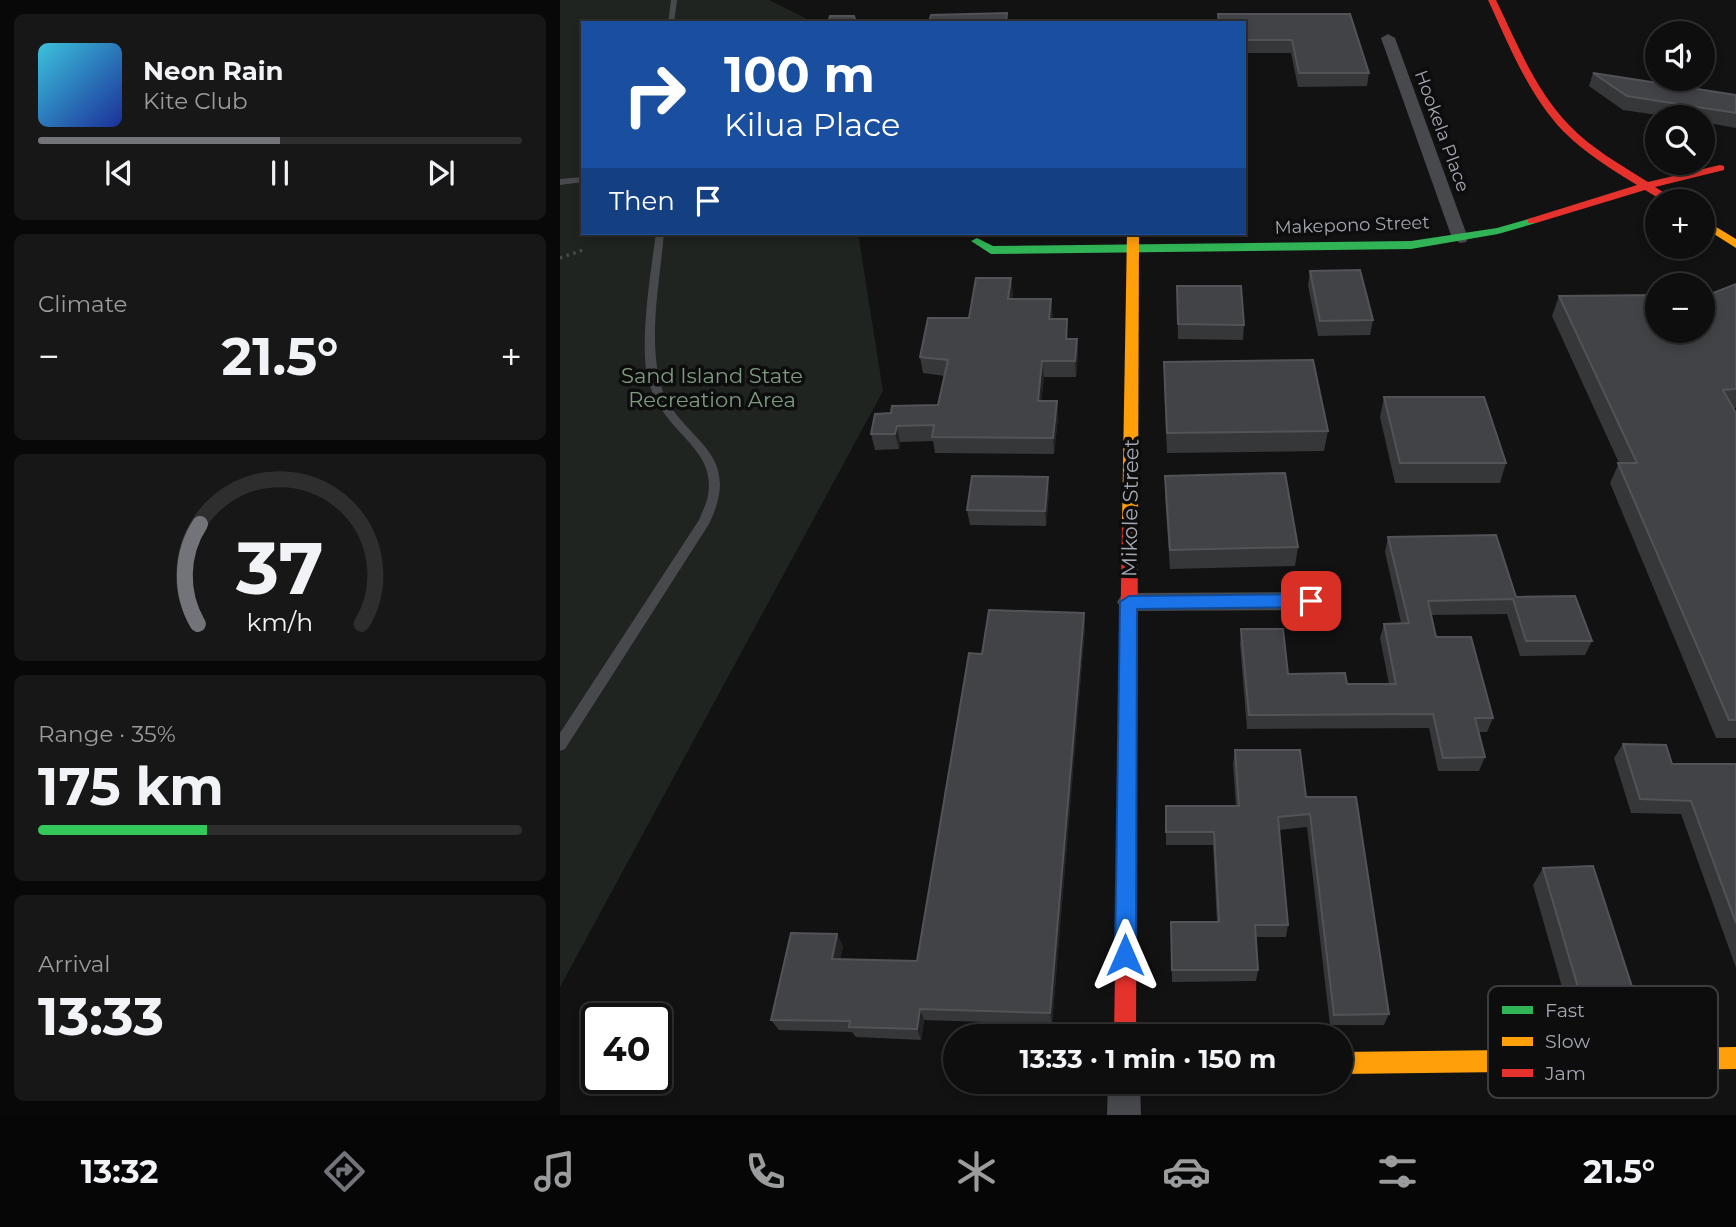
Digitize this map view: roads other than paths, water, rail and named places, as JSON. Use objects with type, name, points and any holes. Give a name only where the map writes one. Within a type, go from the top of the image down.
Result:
[{"type":"street","points":[[1492,0],[1548,106],[1567,129],[1597,154],[1651,189]]},
{"type":"street","name":"Hookela Place","points":[[1388,38],[1460,238]]},
{"type":"street","name":"Makepono Street","points":[[977,241],[991,250],[1134,241],[1411,244],[1499,230],[1646,186],[1720,168]]},
{"type":"street","points":[[1715,230],[1736,244]]},
{"type":"street","name":"Mikole Street","points":[[1125,1024],[1134,241]]},
{"type":"street","points":[[1129,602],[1311,601]]},
{"type":"street","points":[[1718,1058],[1736,1058]]},
{"type":"street","points":[[1353,1063],[1488,1061]]},
{"type":"street","points":[[1124,1094],[1124,1115]]},
{"type":"lane","points":[[671,21],[674,0]]},
{"type":"lane","points":[[560,182],[581,179]]},
{"type":"lane","points":[[560,745],[705,521],[715,496],[715,473],[707,452],[665,407],[654,384],[652,361],[660,235]]},
{"type":"park label","name":"Sand Island State Recreation Area","points":[[712,387]]}]
